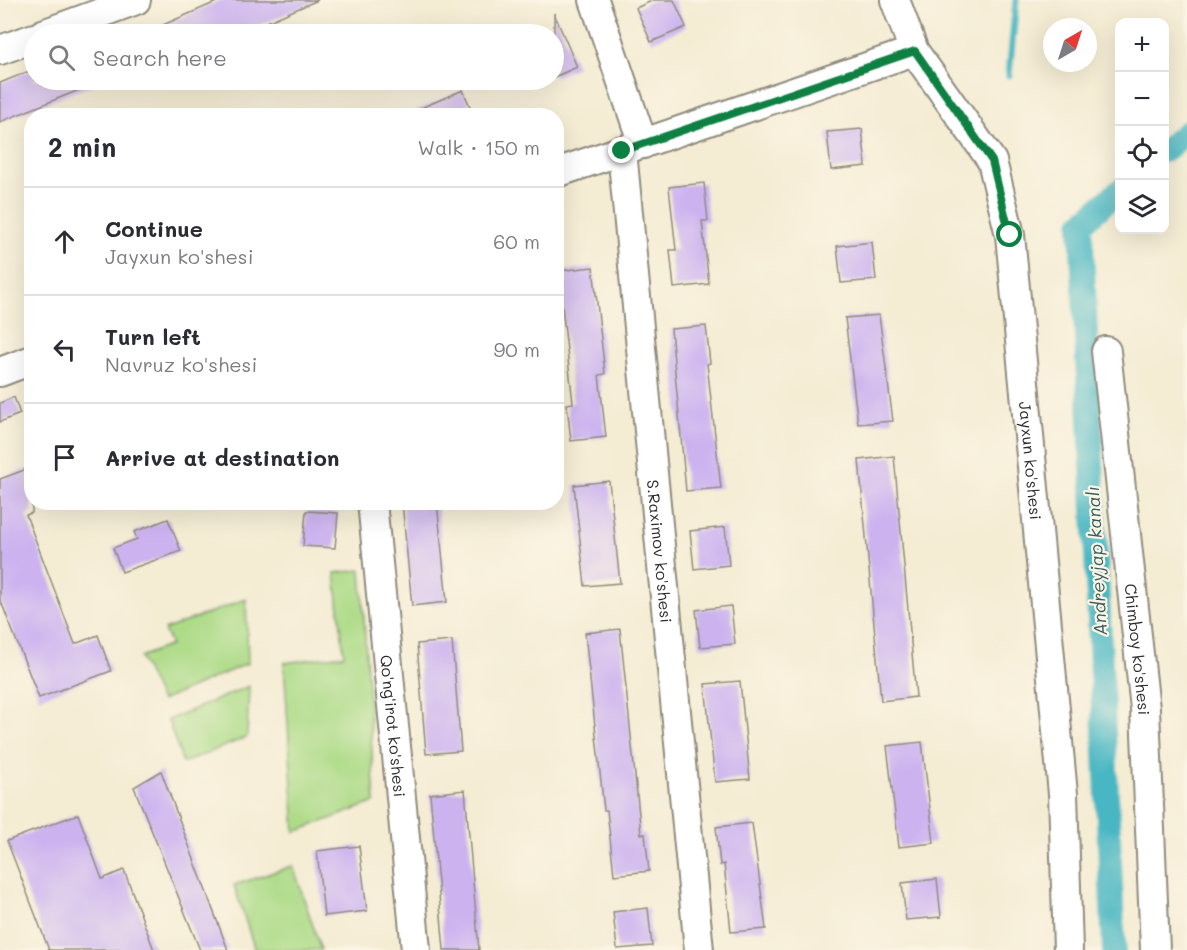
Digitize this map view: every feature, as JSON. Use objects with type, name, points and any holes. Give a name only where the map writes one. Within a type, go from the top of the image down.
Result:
[{"type":"street","points":[[70,24],[136,0]]},
{"type":"street","name":"S.Raximov ko'shesi","points":[[594,0],[632,147],[699,950]]},
{"type":"street","name":"Jayxun ko'shesi","points":[[896,0],[915,51],[992,161],[1010,235],[1063,794],[1068,950]]},
{"type":"street","points":[[0,50],[24,42]]},
{"type":"street","points":[[564,170],[915,51]]},
{"type":"street","name":"Chimboy ko'shesi","points":[[1107,351],[1145,709],[1155,950]]},
{"type":"street","points":[[0,372],[24,363]]},
{"type":"street","name":"Qo'ng'irot ko'shesi","points":[[373,510],[416,950]]},
{"type":"green space","points":[[361,570],[375,802],[295,832],[284,663],[344,655],[335,573]]},
{"type":"green space","points":[[246,599],[248,663],[161,701],[140,657],[171,645],[164,630]]},
{"type":"green space","points":[[249,686],[247,737],[183,763],[168,720]]},
{"type":"green space","points":[[293,866],[321,950],[255,950],[234,885]]},
{"type":"building","points":[[221,0],[318,0],[262,24],[165,24]]},
{"type":"building","points":[[654,0],[674,0],[686,27],[651,42],[636,8]]},
{"type":"building","points":[[554,13],[559,24],[554,24]]},
{"type":"building","points":[[564,36],[577,67],[564,73]]},
{"type":"building","points":[[24,73],[24,90],[79,90],[35,108],[24,108],[24,112],[0,122],[0,83]]},
{"type":"building","points":[[463,90],[471,108],[421,108]]},
{"type":"building","points":[[862,129],[866,166],[831,170],[827,132]]},
{"type":"building","points":[[704,183],[708,221],[702,221],[709,284],[674,288],[670,250],[676,250],[669,187]]},
{"type":"building","points":[[872,242],[876,280],[841,283],[837,246]]},
{"type":"building","points":[[593,267],[605,374],[599,375],[606,437],[571,441],[567,404],[573,403],[564,324],[564,270]]},
{"type":"building","points":[[879,315],[893,421],[858,424],[845,318]]},
{"type":"building","points":[[706,326],[710,363],[707,364],[721,488],[686,491],[671,329]]},
{"type":"building","points":[[14,397],[20,414],[0,422],[0,403]]},
{"type":"building","points":[[894,456],[916,697],[881,701],[859,460]]},
{"type":"building","points":[[24,470],[24,510],[32,510],[32,513],[26,515],[75,644],[98,635],[111,671],[39,698],[0,599],[0,479]]},
{"type":"building","points":[[609,481],[620,583],[585,586],[574,485]]},
{"type":"building","points":[[403,510],[438,510],[447,602],[412,606]]},
{"type":"building","points":[[306,511],[338,513],[335,548],[303,546]]},
{"type":"building","points":[[168,519],[181,551],[122,572],[113,548],[137,539],[134,532]]},
{"type":"building","points":[[725,527],[729,565],[694,569],[690,531]]},
{"type":"building","points":[[731,606],[735,644],[700,647],[696,610]]},
{"type":"building","points":[[620,629],[641,834],[645,834],[649,871],[614,875],[607,810],[604,810],[585,633]]},
{"type":"building","points":[[452,641],[461,751],[426,754],[417,644]]},
{"type":"building","points":[[740,681],[750,779],[715,782],[705,684]]},
{"type":"building","points":[[922,742],[934,843],[899,847],[887,746]]},
{"type":"building","points":[[161,771],[228,950],[200,950],[134,787]]},
{"type":"building","points":[[465,790],[479,950],[444,950],[430,794]]},
{"type":"building","points":[[78,814],[102,879],[124,870],[154,950],[49,950],[7,841]]},
{"type":"building","points":[[752,823],[766,929],[731,932],[724,864],[720,865],[716,827]]},
{"type":"building","points":[[359,846],[367,911],[324,916],[317,851]]},
{"type":"building","points":[[937,879],[941,917],[906,920],[902,883]]},
{"type":"building","points":[[648,908],[652,946],[617,949],[613,912]]},
{"type":"waterway","points":[[1009,75],[1016,0]]},
{"type":"waterway","name":"Andreyjap kanalı","points":[[1169,147],[1187,132]]},
{"type":"waterway","name":"Andreyjap kanalı","points":[[1114,950],[1081,224],[1115,194]]},
{"type":"route","points":[[622,151],[915,51],[992,161],[1010,235]]}]
